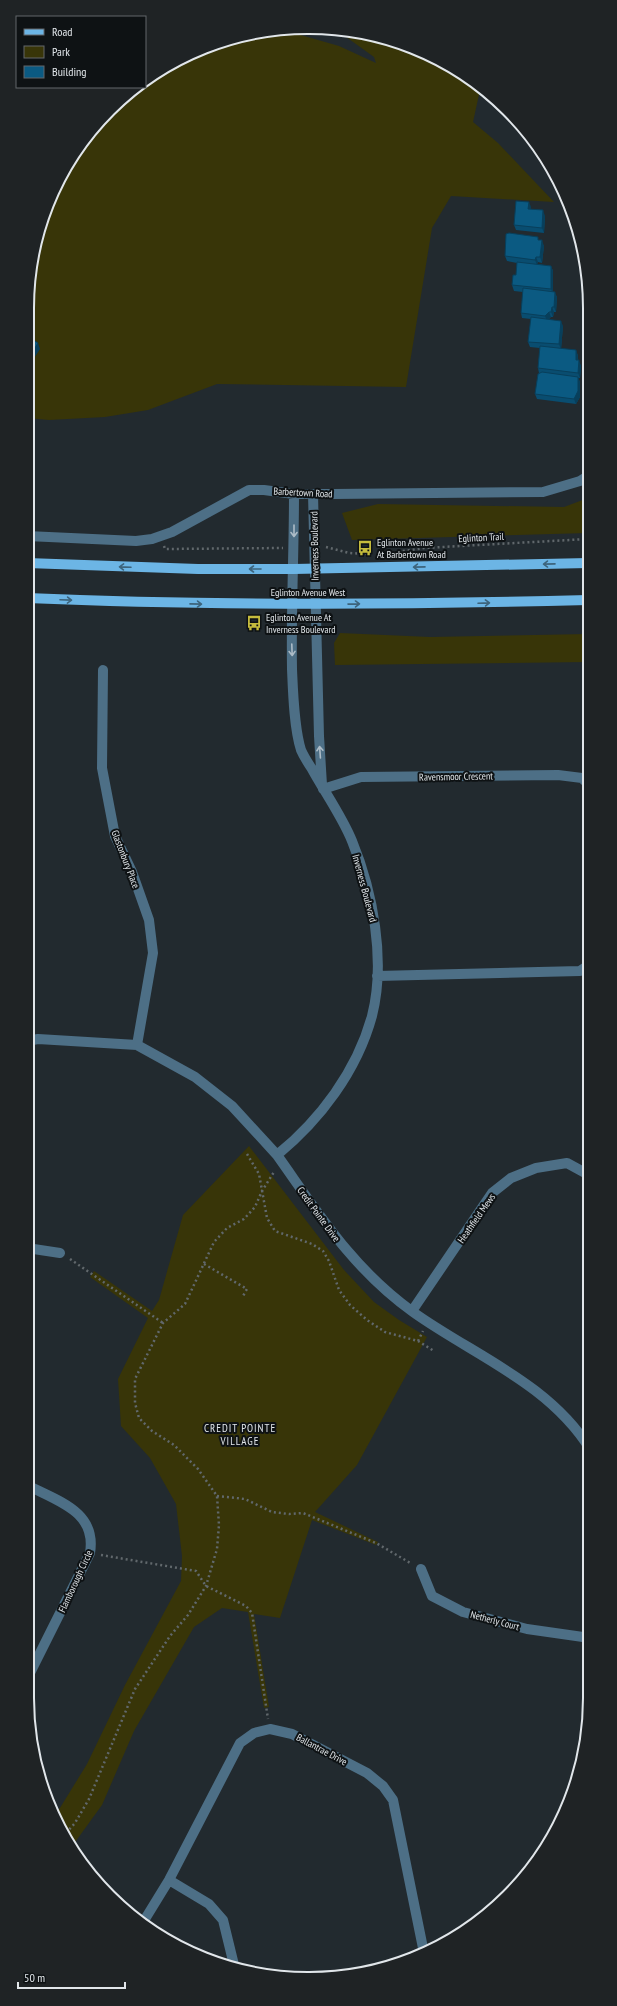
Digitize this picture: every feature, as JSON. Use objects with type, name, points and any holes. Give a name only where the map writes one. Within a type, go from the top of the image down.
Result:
[{"type":"main road","points":[[34,563],[198,569],[314,569],[583,563]]},
{"type":"main road","name":"Eglinton Avenue West","points":[[34,598],[180,604],[316,604],[583,600]]},
{"type":"street","name":"Barbertown Road","points":[[34,536],[136,541],[152,539],[172,532],[249,490],[264,490],[294,494],[543,492],[580,482],[583,480]]},
{"type":"street","name":"Inverness Boulevard","points":[[276,1155],[310,1125],[341,1084],[357,1056],[372,1015],[377,976],[375,922],[364,876],[352,840],[301,750],[293,692],[292,604],[294,569],[294,494]]},
{"type":"street","name":"Inverness Boulevard","points":[[313,494],[318,736],[322,789]]},
{"type":"street","name":"Glastonbury Place","points":[[103,670],[102,768],[115,836],[132,872],[149,920],[153,953],[137,1045]]},
{"type":"street","name":"Ravensmoor Crescent","points":[[322,789],[361,777],[558,775],[583,779]]},
{"type":"street","points":[[377,976],[580,971],[583,969]]},
{"type":"street","name":"Credit Pointe Drive","points":[[34,1040],[137,1045],[201,1082],[232,1106],[276,1155],[344,1248],[377,1282],[412,1311],[517,1377],[563,1413],[583,1440]]},
{"type":"street","name":"Heathfield Mews","points":[[412,1311],[492,1193],[511,1178],[536,1168],[567,1163],[583,1172]]},
{"type":"street","points":[[34,1249],[60,1252]]},
{"type":"street","name":"Flamborough Circle","points":[[34,1489],[74,1509],[87,1523],[92,1541],[90,1553],[34,1665]]},
{"type":"street","name":"Netherly Court","points":[[421,1569],[432,1596],[463,1612],[527,1629],[583,1637]]},
{"type":"street","points":[[145,1918],[169,1880],[240,1743],[254,1733],[270,1729]]},
{"type":"street","name":"Ballantrae Drive","points":[[270,1729],[292,1734],[367,1773],[382,1786],[393,1800],[423,1947]]},
{"type":"street","points":[[169,1880],[208,1904],[223,1920],[233,1962]]},
{"type":"path","name":"Eglinton Trail","points":[[380,554],[424,548],[583,539]]},
{"type":"path","points":[[164,546],[165,549],[224,550],[276,548]]},
{"type":"path","points":[[328,547],[349,553],[374,554]]},
{"type":"path","points":[[247,1154],[259,1174],[270,1226],[275,1231],[312,1244],[323,1251],[330,1261],[339,1290],[350,1305],[367,1320],[384,1332],[418,1341],[434,1351]]},
{"type":"path","points":[[68,1830],[75,1823],[89,1799],[135,1689],[170,1636],[188,1615],[206,1586],[217,1549],[219,1525],[217,1496],[198,1469],[174,1445],[152,1431],[139,1418],[135,1403],[135,1379],[163,1323],[185,1304],[214,1242],[227,1228],[244,1219],[255,1207],[262,1190],[274,1172]]},
{"type":"path","points":[[60,1252],[163,1323]]},
{"type":"path","points":[[204,1264],[248,1290],[243,1296]]},
{"type":"path","points":[[217,1496],[245,1499],[272,1512],[289,1514],[303,1513],[376,1543],[421,1569]]},
{"type":"path","points":[[90,1553],[196,1571],[206,1586],[246,1606],[252,1613],[270,1729]]},
{"type":"green space","points":[[299,35],[339,46],[376,63],[374,57],[345,36],[380,43],[414,55],[446,71],[479,94],[473,122],[498,143],[554,202],[451,196],[432,228],[406,387],[217,384],[148,410],[105,417],[49,420],[34,419],[34,308],[36,273],[39,255],[43,237],[55,203],[62,187],[80,156],[114,114],[156,80],[187,62],[203,55],[237,43],[255,39]]},
{"type":"green space","points":[[583,500],[583,533],[352,540],[342,513],[378,504],[564,507]]},
{"type":"green space","points":[[340,633],[430,637],[583,634],[583,662],[335,665],[334,643]]},
{"type":"green space","points":[[249,1146],[344,1270],[374,1302],[399,1320],[427,1337],[357,1465],[315,1512],[378,1542],[376,1545],[312,1520],[280,1618],[254,1614],[269,1707],[264,1708],[248,1612],[222,1608],[194,1627],[134,1731],[102,1805],[75,1842],[58,1811],[87,1764],[125,1685],[181,1581],[182,1556],[176,1504],[150,1458],[121,1426],[118,1379],[148,1318],[90,1277],[94,1271],[152,1311],[159,1300],[183,1215]]},
{"type":"building","points":[[516,201],[529,202],[528,209],[543,210],[542,228],[514,225]]},
{"type":"building","points":[[509,233],[538,237],[538,240],[542,240],[540,257],[536,257],[535,260],[505,256],[506,234]]},
{"type":"building","points":[[517,262],[551,266],[551,289],[512,285],[513,275],[516,275]]},
{"type":"building","points":[[523,288],[555,292],[554,307],[552,307],[551,312],[545,316],[521,313]]},
{"type":"building","points":[[531,317],[561,321],[559,344],[528,342]]},
{"type":"building","points":[[34,340],[38,343],[34,350]]},
{"type":"building","points":[[540,346],[576,350],[576,360],[579,360],[578,373],[538,368]]},
{"type":"building","points":[[542,372],[578,377],[578,391],[574,399],[535,394],[538,374]]},
{"type":"place","name":"Eglinton Avenue At Barbertown Road","points":[[365,548]]},
{"type":"place","name":"Eglinton Avenue At Inverness Boulevard","points":[[254,623]]},
{"type":"district","name":"CREDIT POINTE VILLAGE","points":[[240,1434]]}]
